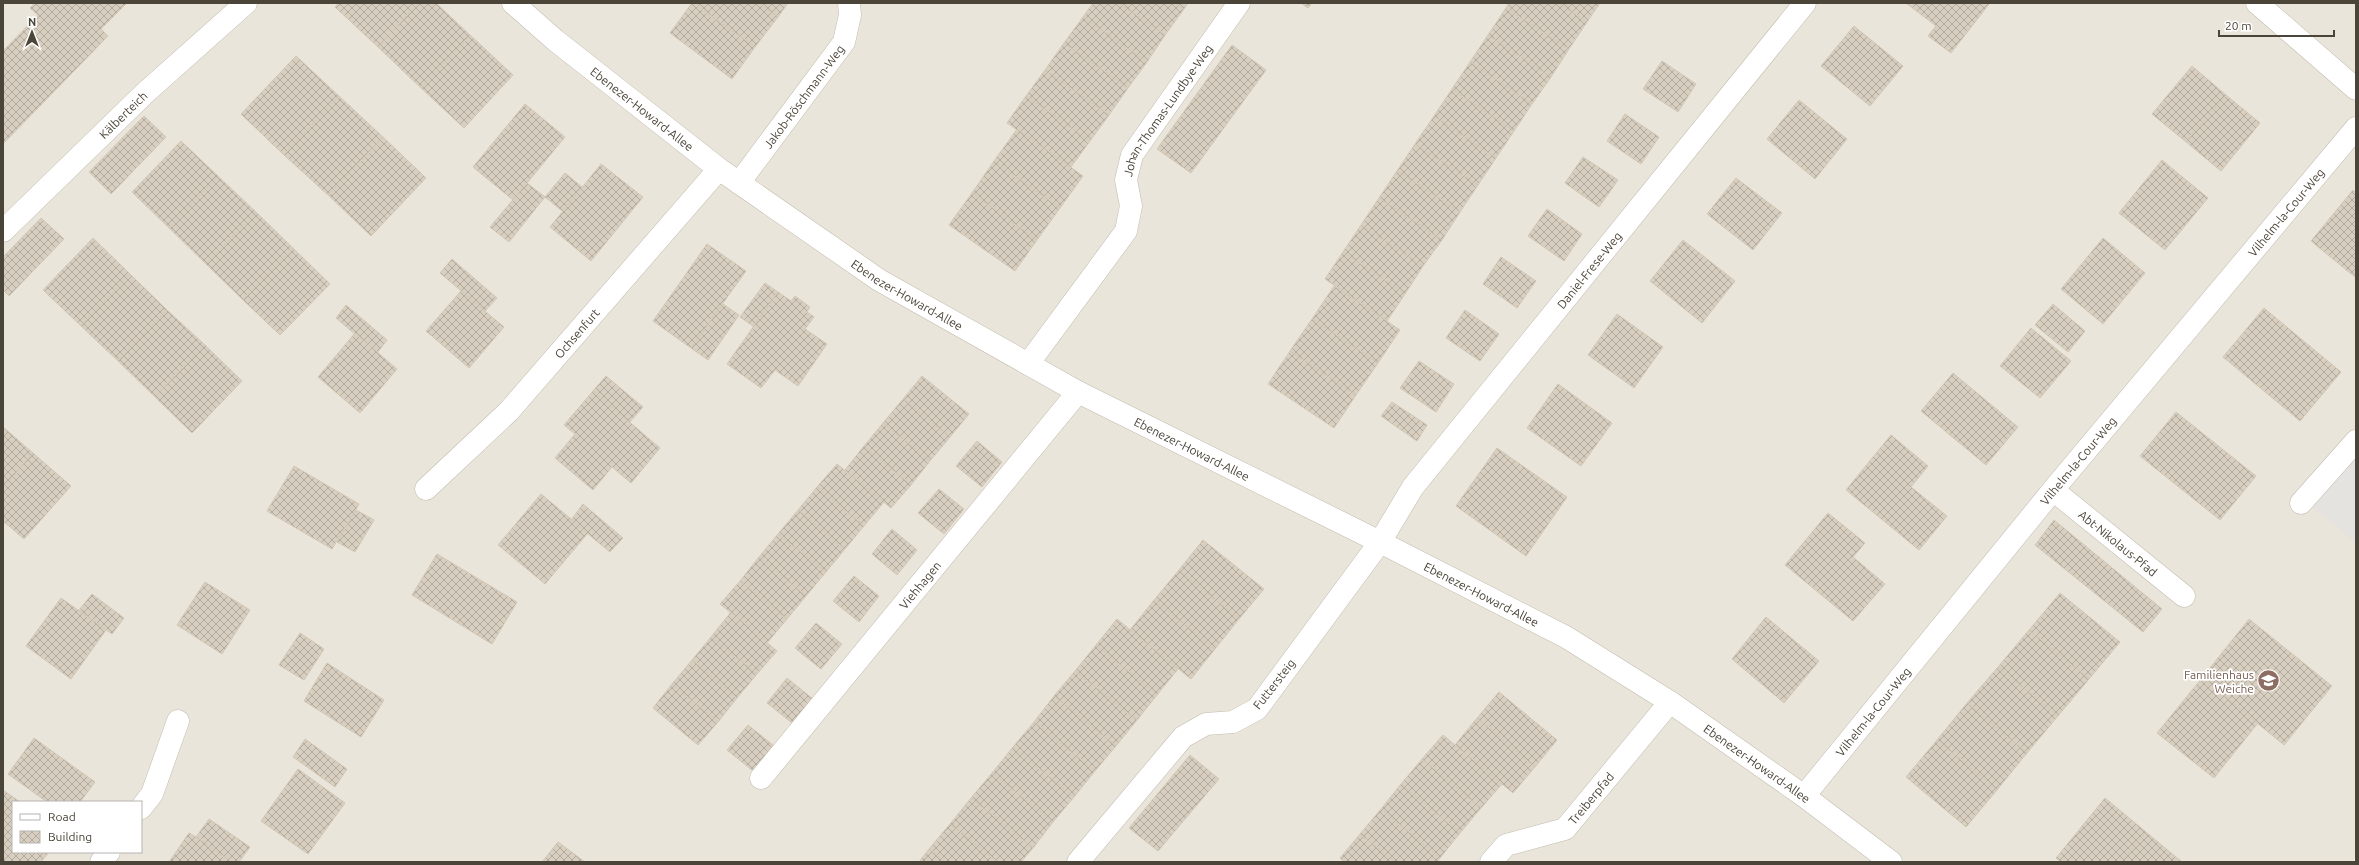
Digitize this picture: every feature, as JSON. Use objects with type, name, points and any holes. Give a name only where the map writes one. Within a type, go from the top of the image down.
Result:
[{"type":"street","name":"Kälberteich","points":[[3,231],[145,93],[246,3]]},
{"type":"street","name":"Ebenezer-Howard-Allee","points":[[513,3],[555,40],[719,169],[879,280],[1078,392],[1380,542],[1566,637],[1670,702],[1804,796],[1891,862]]},
{"type":"street","name":"Jakob-Röschmann-Weg","points":[[739,183],[844,42],[850,15],[849,3]]},
{"type":"street","name":"Johan-Thomas-Lundbye-Weg","points":[[1028,364],[1126,231],[1131,206],[1126,180],[1132,155],[1239,3]]},
{"type":"street","name":"Daniel-Frese-Weg","points":[[1380,542],[1413,487],[1805,3]]},
{"type":"street","points":[[2257,3],[2356,89]]},
{"type":"street","name":"Vilhelm-la-Cour-Weg","points":[[1804,796],[2053,490],[2356,128]]},
{"type":"street","name":"Ochsenfurt","points":[[426,488],[509,411],[719,169]]},
{"type":"street","name":"Viehhagen","points":[[761,778],[1078,392]]},
{"type":"street","points":[[2301,503],[2356,441]]},
{"type":"street","name":"Abt-Nikolaus-Pfad","points":[[2053,490],[2184,596]]},
{"type":"street","name":"Futtersteig","points":[[1078,862],[1183,737],[1206,724],[1233,722],[1257,710],[1380,542]]},
{"type":"street","name":"Treiberpfad","points":[[1491,862],[1506,845],[1565,830],[1670,702]]},
{"type":"street","points":[[142,807],[152,794],[178,721]]},
{"type":"street","points":[[102,862],[108,853]]},
{"type":"shaded area","points":[[3,3],[2356,3],[2356,855],[2353,862],[3,862]]},
{"type":"shaded area","points":[[2356,457],[2356,543],[2313,507]]},
{"type":"building","points":[[35,3],[127,3],[101,29],[108,36],[3,144],[3,51],[38,15],[30,8]]},
{"type":"building","points":[[339,3],[419,3],[378,47],[335,7]]},
{"type":"building","points":[[419,3],[436,3],[470,35],[421,88],[378,47]]},
{"type":"building","points":[[692,3],[755,47],[732,79],[670,33]]},
{"type":"building","points":[[694,3],[759,3],[778,17],[755,47]]},
{"type":"building","points":[[759,3],[788,3],[778,17]]},
{"type":"building","points":[[1093,3],[1119,3],[1165,35],[1147,62],[1083,17]]},
{"type":"building","points":[[1119,3],[1175,3],[1184,9],[1165,35]]},
{"type":"building","points":[[1175,3],[1188,3],[1184,9]]},
{"type":"building","points":[[1301,3],[1312,3],[1308,8]]},
{"type":"building","points":[[1509,3],[1558,3],[1587,22],[1569,49],[1506,8]]},
{"type":"building","points":[[1558,3],[1600,3],[1587,22]]},
{"type":"building","points":[[1906,3],[1990,3],[1951,53],[1928,36],[1936,26]]},
{"type":"building","points":[[1506,8],[1569,49],[1551,77],[1488,35]]},
{"type":"building","points":[[1083,17],[1147,62],[1128,88],[1064,43]]},
{"type":"building","points":[[1854,26],[1903,66],[1870,106],[1821,66]]},
{"type":"building","points":[[470,35],[513,75],[464,128],[421,88]]},
{"type":"building","points":[[1488,35],[1551,77],[1532,104],[1470,62]]},
{"type":"building","points":[[1064,43],[1128,88],[1109,115],[1045,70]]},
{"type":"building","points":[[1232,45],[1266,70],[1191,173],[1157,149]]},
{"type":"building","points":[[296,56],[339,96],[284,155],[241,114]]},
{"type":"building","points":[[1662,61],[1696,84],[1678,112],[1643,89]]},
{"type":"building","points":[[1470,62],[1532,104],[1514,131],[1452,89]]},
{"type":"building","points":[[2192,66],[2226,95],[2186,142],[2152,114]]},
{"type":"building","points":[[1045,70],[1109,115],[1090,141],[1026,96]]},
{"type":"building","points":[[1452,89],[1514,131],[1496,158],[1434,116]]},
{"type":"building","points":[[2226,95],[2260,123],[2221,171],[2186,142]]},
{"type":"building","points":[[339,96],[383,137],[328,195],[284,155]]},
{"type":"building","points":[[1026,96],[1090,141],[1071,167],[1007,123]]},
{"type":"building","points":[[1799,100],[1847,139],[1815,179],[1767,139]]},
{"type":"building","points":[[525,104],[565,137],[513,200],[473,167]]},
{"type":"building","points":[[1625,114],[1659,137],[1641,164],[1607,141]]},
{"type":"building","points":[[144,116],[166,137],[111,194],[89,172]]},
{"type":"building","points":[[1434,116],[1496,158],[1478,185],[1415,144]]},
{"type":"building","points":[[1017,129],[1083,176],[1060,208],[994,161]]},
{"type":"building","points":[[383,137],[426,178],[371,236],[328,195]]},
{"type":"building","points":[[181,141],[218,176],[169,228],[132,192]]},
{"type":"building","points":[[1415,144],[1478,185],[1460,212],[1397,171]]},
{"type":"building","points":[[1583,157],[1618,180],[1599,207],[1565,183]]},
{"type":"building","points":[[2162,160],[2208,198],[2165,250],[2119,213]]},
{"type":"building","points":[[994,161],[1060,208],[1037,240],[972,193]]},
{"type":"building","points":[[601,164],[643,197],[591,261],[550,227]]},
{"type":"building","points":[[1397,171],[1460,212],[1442,240],[1379,198]]},
{"type":"building","points":[[565,173],[582,187],[562,211],[545,197]]},
{"type":"building","points":[[218,176],[256,212],[206,264],[169,228]]},
{"type":"building","points":[[1736,178],[1782,213],[1753,250],[1707,214]]},
{"type":"building","points":[[527,183],[545,197],[509,242],[490,227]]},
{"type":"building","points":[[2353,190],[2356,193],[2356,278],[2311,241]]},
{"type":"building","points":[[972,193],[1037,240],[1015,271],[949,225]]},
{"type":"building","points":[[1379,198],[1442,240],[1423,266],[1361,225]]},
{"type":"building","points":[[1547,209],[1582,234],[1564,261],[1528,236]]},
{"type":"building","points":[[256,212],[293,248],[243,300],[206,264]]},
{"type":"building","points":[[41,218],[64,239],[9,296],[3,290],[3,257]]},
{"type":"building","points":[[1361,225],[1423,266],[1405,294],[1343,252]]},
{"type":"building","points":[[93,238],[130,274],[81,326],[43,290]]},
{"type":"building","points":[[2103,238],[2145,273],[2103,324],[2061,289]]},
{"type":"building","points":[[1683,240],[1735,281],[1702,323],[1650,281]]},
{"type":"building","points":[[707,244],[746,271],[691,348],[653,321]]},
{"type":"building","points":[[293,248],[330,284],[280,335],[243,300]]},
{"type":"building","points":[[1343,252],[1405,294],[1387,321],[1325,279]]},
{"type":"building","points":[[1501,257],[1536,281],[1517,308],[1483,284]]},
{"type":"building","points":[[452,259],[497,298],[485,311],[440,273]]},
{"type":"building","points":[[130,274],[167,310],[118,361],[81,326]]},
{"type":"building","points":[[765,283],[778,292],[753,326],[740,317]]},
{"type":"building","points":[[1334,286],[1400,330],[1378,363],[1312,319]]},
{"type":"building","points":[[461,291],[504,327],[469,368],[426,331]]},
{"type":"building","points":[[778,292],[791,301],[795,296],[810,307],[807,312],[814,317],[805,329],[827,344],[798,386],[775,370],[761,388],[727,364]]},
{"type":"building","points":[[723,304],[739,315],[708,360],[691,348]]},
{"type":"building","points":[[2053,304],[2085,331],[2068,352],[2035,325]]},
{"type":"building","points":[[346,305],[387,340],[377,353],[336,318]]},
{"type":"building","points":[[2264,308],[2341,372],[2300,421],[2223,357]]},
{"type":"building","points":[[167,310],[205,345],[155,397],[118,361]]},
{"type":"building","points":[[1465,310],[1499,334],[1480,361],[1446,338]]},
{"type":"building","points":[[1617,314],[1663,347],[1634,388],[1588,355]]},
{"type":"building","points":[[1312,319],[1378,363],[1356,395],[1290,351]]},
{"type":"building","points":[[2031,328],[2071,361],[2040,398],[2000,366]]},
{"type":"building","points":[[355,333],[397,369],[360,413],[318,377]]},
{"type":"building","points":[[205,345],[242,381],[192,433],[155,397]]},
{"type":"building","points":[[1290,351],[1356,395],[1334,428],[1268,384]]},
{"type":"building","points":[[1419,361],[1454,384],[1436,412],[1400,388]]},
{"type":"building","points":[[1953,373],[2018,427],[1986,465],[1921,411]]},
{"type":"building","points":[[606,376],[643,407],[629,423],[593,391]]},
{"type":"building","points":[[922,376],[969,414],[950,437],[903,399]]},
{"type":"building","points":[[1558,384],[1612,423],[1581,466],[1527,428]]},
{"type":"building","points":[[593,391],[660,448],[631,483],[612,467],[593,490],[555,458],[575,434],[564,425]]},
{"type":"building","points":[[903,399],[950,437],[930,461],[883,423]]},
{"type":"building","points":[[1392,402],[1427,425],[1417,441],[1381,416]]},
{"type":"building","points":[[2176,412],[2256,476],[2220,520],[2140,456]]},
{"type":"building","points":[[883,423],[930,461],[911,485],[864,446]]},
{"type":"building","points":[[3,427],[33,453],[3,488]]},
{"type":"building","points":[[1891,435],[1928,466],[1911,487],[1947,516],[1919,550],[1846,490]]},
{"type":"building","points":[[977,441],[1002,462],[982,487],[956,466]]},
{"type":"building","points":[[864,446],[911,485],[891,508],[845,470]]},
{"type":"building","points":[[1497,448],[1567,497],[1526,556],[1456,506]]},
{"type":"building","points":[[33,453],[71,486],[24,539],[3,521],[3,488]]},
{"type":"building","points":[[837,464],[884,502],[864,526],[817,487]]},
{"type":"building","points":[[294,466],[359,504],[332,549],[267,511]]},
{"type":"building","points":[[817,487],[864,526],[845,549],[798,510]]},
{"type":"building","points":[[939,489],[964,509],[944,534],[918,513]]},
{"type":"building","points":[[541,494],[588,533],[545,584],[498,545]]},
{"type":"building","points":[[583,504],[623,538],[610,552],[571,520]]},
{"type":"building","points":[[356,510],[374,520],[355,552],[337,542]]},
{"type":"building","points":[[798,510],[845,549],[826,572],[778,534]]},
{"type":"building","points":[[1828,513],[1865,543],[1853,557],[1885,584],[1853,621],[1785,565]]},
{"type":"building","points":[[2054,520],[2162,609],[2143,632],[2035,545]]},
{"type":"building","points":[[892,529],[917,550],[897,575],[872,554]]},
{"type":"building","points":[[778,534],[826,572],[806,596],[759,557]]},
{"type":"building","points":[[1203,540],[1264,589],[1239,619],[1179,570]]},
{"type":"building","points":[[437,554],[517,602],[492,644],[412,595]]},
{"type":"building","points":[[759,557],[806,596],[787,619],[740,581]]},
{"type":"building","points":[[1179,570],[1239,619],[1215,649],[1154,600]]},
{"type":"building","points":[[854,576],[879,596],[859,622],[833,601]]},
{"type":"building","points":[[740,581],[787,619],[767,643],[720,604]]},
{"type":"building","points":[[205,582],[250,610],[222,654],[177,625]]},
{"type":"building","points":[[2060,593],[2120,642],[2089,679],[2029,630]]},
{"type":"building","points":[[92,594],[124,618],[112,634],[79,610]]},
{"type":"building","points":[[61,598],[106,630],[71,679],[26,646]]},
{"type":"building","points":[[1154,600],[1215,649],[1191,679],[1130,630]]},
{"type":"building","points":[[731,612],[777,651],[757,674],[711,637]]},
{"type":"building","points":[[1766,617],[1819,661],[1784,703],[1732,659]]},
{"type":"building","points":[[1117,619],[1178,669],[1157,695],[1096,645]]},
{"type":"building","points":[[2249,619],[2332,686],[2284,745],[2202,678]]},
{"type":"building","points":[[816,623],[842,644],[821,669],[795,648]]},
{"type":"building","points":[[2029,630],[2089,679],[2058,716],[1998,667]]},
{"type":"building","points":[[300,633],[324,649],[304,680],[279,665]]},
{"type":"building","points":[[711,637],[757,674],[737,698],[692,660]]},
{"type":"building","points":[[1096,645],[1157,695],[1137,720],[1075,671]]},
{"type":"building","points":[[692,660],[737,698],[718,722],[672,684]]},
{"type":"building","points":[[327,663],[384,700],[361,737],[304,701]]},
{"type":"building","points":[[1998,667],[2058,716],[2027,753],[1967,703]]},
{"type":"building","points":[[1075,671],[1137,720],[1116,746],[1054,696]]},
{"type":"building","points":[[787,678],[813,699],[792,723],[767,703]]},
{"type":"building","points":[[2202,678],[2258,723],[2214,778],[2157,733]]},
{"type":"building","points":[[672,684],[718,722],[698,745],[653,708]]},
{"type":"building","points":[[1499,692],[1557,740],[1535,767],[1477,718]]},
{"type":"building","points":[[1054,696],[1116,746],[1095,771],[1034,722]]},
{"type":"building","points":[[1967,703],[2027,753],[1997,790],[1937,740]]},
{"type":"building","points":[[1477,718],[1535,767],[1513,793],[1455,745]]},
{"type":"building","points":[[1034,722],[1095,771],[1074,797],[1013,747]]},
{"type":"building","points":[[748,725],[773,745],[753,771],[727,750]]},
{"type":"building","points":[[1443,735],[1502,784],[1481,808],[1422,759]]},
{"type":"building","points":[[34,738],[95,782],[81,801],[46,801],[8,774]]},
{"type":"building","points":[[305,739],[347,769],[335,787],[293,757]]},
{"type":"building","points":[[1937,740],[1997,790],[1966,827],[1906,777]]},
{"type":"building","points":[[1013,747],[1074,797],[1053,822],[992,773]]},
{"type":"building","points":[[1190,755],[1219,779],[1158,851],[1129,828]]},
{"type":"building","points":[[1422,759],[1481,808],[1460,833],[1401,784]]},
{"type":"building","points":[[298,769],[345,803],[308,854],[261,821]]},
{"type":"building","points":[[992,773],[1053,822],[1033,848],[971,798]]},
{"type":"building","points":[[1401,784],[1460,833],[1440,858],[1381,809]]},
{"type":"building","points":[[3,790],[19,801],[12,801],[12,820],[3,814]]},
{"type":"building","points":[[971,798],[1033,848],[1021,862],[998,862],[950,824]]},
{"type":"building","points":[[2105,798],[2146,832],[2121,862],[2061,862],[2056,858]]},
{"type":"building","points":[[1381,809],[1440,858],[1437,862],[1395,862],[1360,834]]},
{"type":"building","points":[[3,814],[12,820],[12,853],[48,853],[41,862],[3,862]]},
{"type":"building","points":[[209,819],[250,847],[239,862],[232,862],[196,837]]},
{"type":"building","points":[[950,824],[998,862],[945,862],[929,849]]},
{"type":"building","points":[[2146,832],[2182,862],[2121,862]]},
{"type":"building","points":[[189,833],[196,837],[232,862],[169,862]]},
{"type":"building","points":[[1360,834],[1395,862],[1344,862],[1340,858]]},
{"type":"building","points":[[558,842],[585,862],[542,862]]},
{"type":"building","points":[[929,849],[945,862],[919,862]]},
{"type":"place","name":"Familienhaus Weiche","points":[[2269,681]]}]
